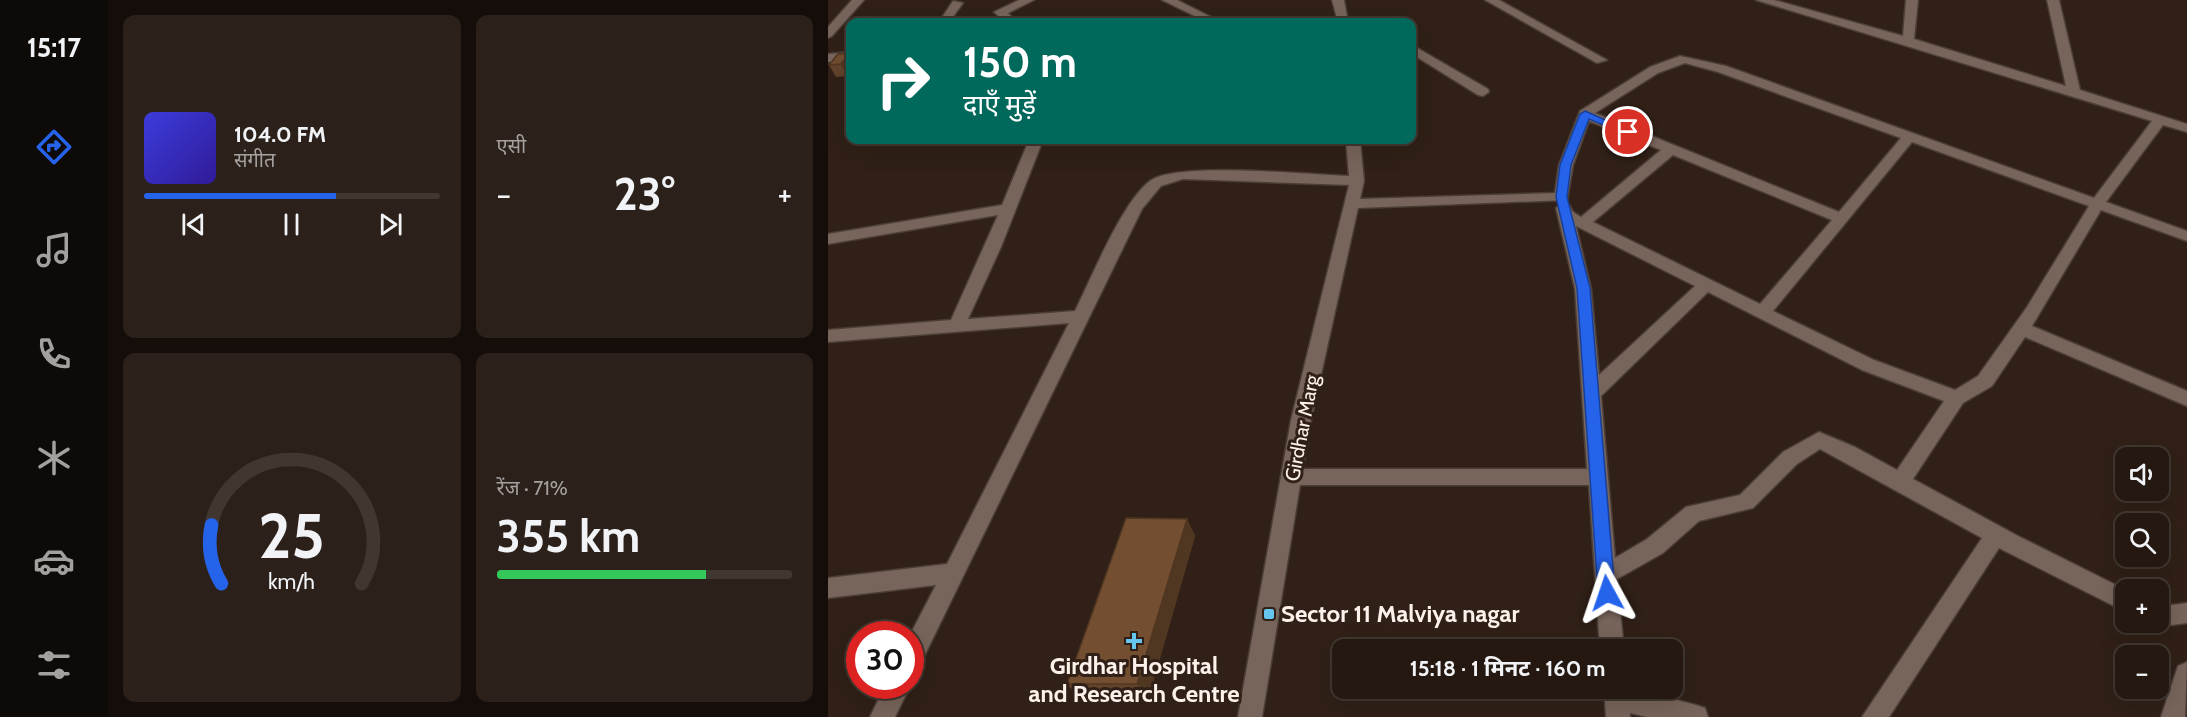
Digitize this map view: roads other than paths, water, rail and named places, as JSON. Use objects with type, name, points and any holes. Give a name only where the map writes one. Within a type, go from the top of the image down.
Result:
[{"type":"street","points":[[828,34],[858,0]]},
{"type":"street","points":[[1007,18],[1000,12],[1028,0]]},
{"type":"street","points":[[1168,0],[1206,18]]},
{"type":"street","points":[[1337,0],[1341,18]]},
{"type":"street","points":[[1491,0],[1601,60]]},
{"type":"street","points":[[1908,41],[1911,0]]},
{"type":"street","points":[[2053,0],[2074,94]]},
{"type":"street","points":[[1767,1],[1908,41],[2187,128]]},
{"type":"street","points":[[947,18],[957,3]]},
{"type":"street","points":[[1416,51],[1483,92]]},
{"type":"street","points":[[828,58],[846,56]]},
{"type":"street","points":[[1611,639],[1596,477],[1583,288],[1570,212],[1566,165],[1585,114],[1654,70],[1684,59],[1722,69],[2187,236]]},
{"type":"street","points":[[1585,114],[1841,219]]},
{"type":"street","points":[[1900,482],[1956,398],[1985,381],[2021,328],[2098,203],[2159,121]]},
{"type":"street","points":[[1763,312],[1910,136]]},
{"type":"street","points":[[957,326],[1034,144]]},
{"type":"street","name":"Girdhar Marg","points":[[1250,717],[1301,420],[1356,181],[1353,144]]},
{"type":"street","points":[[1570,212],[1671,149]]},
{"type":"street","points":[[924,633],[1135,208],[1156,183],[1182,175],[1356,181]]},
{"type":"street","points":[[1351,204],[1570,212],[1868,365],[1956,398]]},
{"type":"street","points":[[828,239],[1008,209]]},
{"type":"street","points":[[1590,395],[1707,284]]},
{"type":"street","points":[[828,336],[1082,316]]},
{"type":"street","points":[[2021,328],[2187,399]]},
{"type":"street","points":[[1605,574],[1655,546],[1693,513],[1746,502],[1790,458],[1819,440],[2115,596]]},
{"type":"street","points":[[1292,477],[1596,477]]},
{"type":"street","points":[[1874,717],[1996,535]]},
{"type":"street","points":[[828,588],[954,573]]},
{"type":"street","points":[[2169,614],[2187,612]]},
{"type":"street","points":[[2173,717],[2187,674]]},
{"type":"street","points":[[882,717],[891,699]]},
{"type":"street","points":[[1617,701],[1696,717]]},
{"type":"place","name":"Sector 11 Malviya nagar","points":[[1269,614]]},
{"type":"place","name":"Girdhar Hospital and Research Centre","points":[[1134,641]]}]
